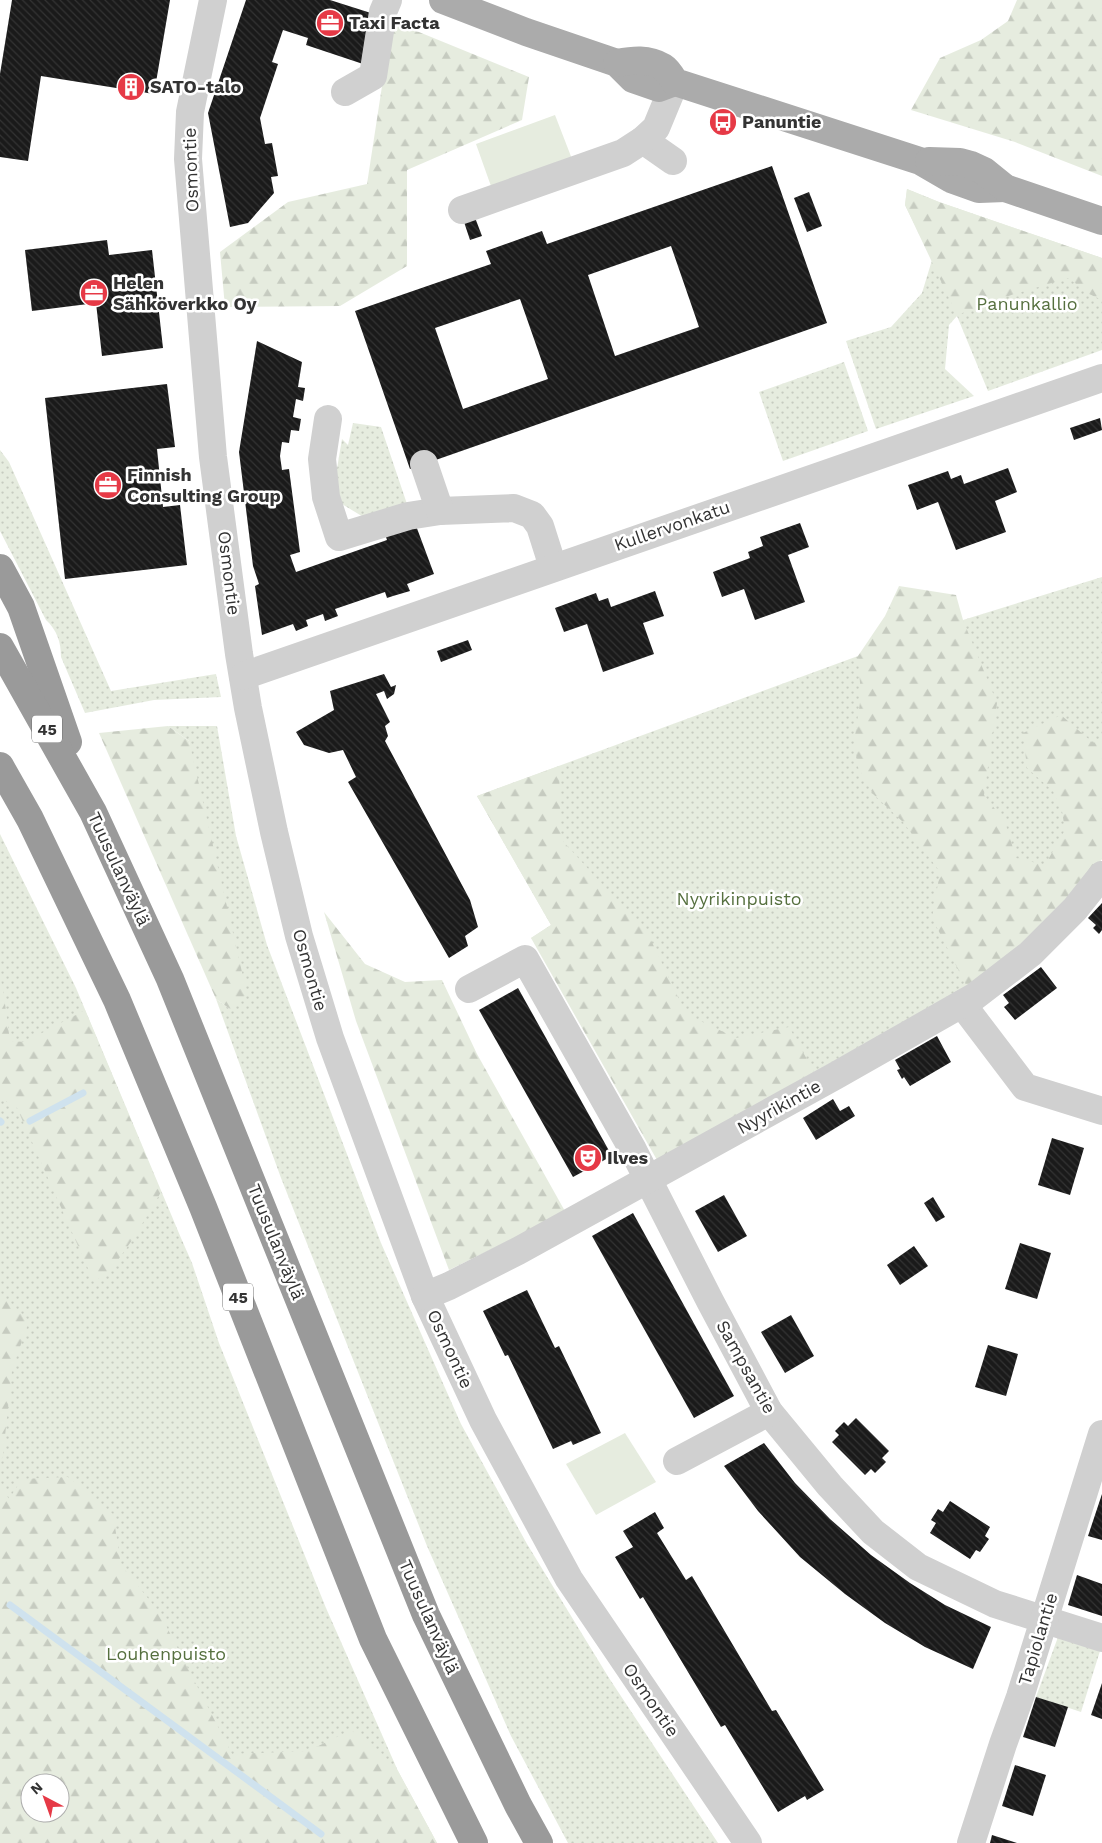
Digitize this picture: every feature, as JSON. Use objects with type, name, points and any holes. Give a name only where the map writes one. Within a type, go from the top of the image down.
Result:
[{"type":"highway","points":[[0,568],[21,607],[93,812]]},
{"type":"highway","name":"Tuusulanväylä","points":[[0,647],[93,812],[170,980],[426,1615],[518,1805],[539,1843]]},
{"type":"highway","name":"45","points":[[0,766],[30,819],[117,1000],[199,1198],[373,1639],[474,1843]]},
{"type":"main road","points":[[443,0],[526,32],[617,63],[633,79],[659,88],[675,82],[920,161],[960,162],[971,165],[984,171],[1005,188],[1102,221]]},
{"type":"street","name":"Osmontie","points":[[213,0],[190,112],[188,159],[213,457],[248,708],[274,832],[307,964],[330,1038],[425,1296],[483,1420],[569,1579],[748,1843]]},
{"type":"street","points":[[345,92],[373,76],[383,12],[388,0]]},
{"type":"street","points":[[462,210],[623,153],[643,140],[656,128],[675,82]]},
{"type":"street","points":[[643,140],[673,162]]},
{"type":"street","name":"Kullervonkatu","points":[[243,676],[1102,378]]},
{"type":"street","points":[[328,419],[322,459],[326,497],[339,537],[408,516],[440,511],[514,508],[532,515],[540,526],[553,568]]},
{"type":"street","points":[[424,464],[440,511]]},
{"type":"street","name":"Nyyrikintie","points":[[425,1296],[518,1251],[974,997],[1030,954],[1075,909],[1102,875]]},
{"type":"street","name":"Sampsantie","points":[[469,989],[524,958],[633,1150],[769,1412],[830,1486],[874,1532],[918,1567],[995,1604],[1102,1638]]},
{"type":"street","points":[[962,1004],[1025,1087],[1102,1111]]},
{"type":"street","points":[[677,1462],[769,1412]]},
{"type":"street","name":"Tapiolantie","points":[[971,1843],[1020,1697],[1102,1434]]},
{"type":"green space","points":[[1017,0],[1102,0],[1102,176],[1015,142],[911,110],[940,58],[981,40],[1008,21]]},
{"type":"green space","points":[[392,21],[529,77],[522,120],[407,170],[407,266],[340,306],[225,307],[220,252],[288,202],[367,184]]},
{"type":"green space","points":[[555,115],[572,159],[492,189],[476,144]]},
{"type":"green space","name":"Panunkallio","points":[[907,189],[939,202],[1102,258],[1102,350],[988,391],[957,316],[949,325],[945,369],[974,396],[876,429],[846,341],[891,327],[922,293],[932,260],[905,205]]},
{"type":"green space","points":[[907,189],[939,202],[1102,258],[1102,300],[1087,293],[1069,278],[1014,294],[957,315],[905,205]]},
{"type":"green space","points":[[844,362],[868,431],[783,461],[759,392]]},
{"type":"green space","points":[[353,423],[381,427],[408,507],[365,518],[332,498],[342,439],[348,445]]},
{"type":"green space","points":[[0,450],[9,462],[111,691],[216,674],[221,697],[154,700],[85,713],[61,657],[56,632],[46,620],[0,531]]},
{"type":"green space","name":"Nyyrikinpuisto","points":[[1102,577],[1102,859],[1001,965],[763,1101],[531,938],[551,925],[477,796],[858,656],[963,620]]},
{"type":"green space","points":[[899,586],[956,595],[963,620],[997,703],[984,795],[1005,822],[1016,858],[1045,865],[1065,830],[1062,811],[1053,791],[1027,768],[1023,733],[1061,715],[1093,743],[1102,739],[1102,859],[1068,902],[1025,948],[967,987],[932,918],[940,872],[903,822],[873,794],[858,767],[854,742],[861,696],[858,656],[885,616]]},
{"type":"green space","points":[[168,726],[217,726],[236,836],[267,945],[381,1243],[461,1424],[527,1544],[609,1678],[718,1843],[568,1843],[511,1736],[427,1546],[281,1178],[216,999],[230,1009],[189,741]]},
{"type":"green space","points":[[168,726],[189,741],[247,994],[230,1009],[216,999],[99,733]]},
{"type":"green space","points":[[559,766],[561,839],[649,936],[686,1014],[736,1038],[789,1027],[814,1072],[657,1160],[531,938],[551,925],[477,796]]},
{"type":"green space","name":"Louhenpuisto","points":[[0,834],[76,988],[192,1263],[219,1343],[326,1608],[398,1771],[437,1843],[0,1843]]},
{"type":"green space","points":[[324,912],[365,964],[405,982],[442,980],[477,1054],[566,1213],[449,1270],[356,1021]]},
{"type":"green space","points":[[0,977],[10,1041],[25,1042],[85,1010],[161,1192],[135,1236],[113,1267],[94,1282],[17,1108],[0,1098]]},
{"type":"green space","points":[[0,1293],[29,1321],[12,1370],[3,1455],[0,1466]]},
{"type":"green space","points":[[625,1433],[656,1482],[596,1515],[566,1464]]},
{"type":"green space","points":[[68,1477],[113,1514],[121,1565],[159,1612],[232,1754],[308,1751],[351,1730],[379,1751],[398,1771],[437,1843],[0,1843],[0,1485],[9,1499],[22,1479]]},
{"type":"green space","points":[[1058,1637],[1100,1651],[1081,1712],[1036,1697]]},
{"type":"building","name":"SATO-talo","points":[[12,0],[170,0],[154,94],[41,76],[28,161],[0,157],[0,74]]},
{"type":"building","points":[[246,0],[330,0],[374,14],[366,65],[306,45],[308,38],[283,30],[272,62],[278,64],[260,118],[265,144],[272,143],[278,176],[271,177],[274,193],[248,223],[230,227],[208,113]]},
{"type":"building","points":[[772,166],[827,323],[410,469],[355,311],[491,264],[486,251],[542,231],[547,244]],"holes":[[[671,246],[699,327],[615,356],[588,275]],[[520,299],[548,379],[463,409],[435,328]]]},
{"type":"building","points":[[809,192],[822,226],[807,232],[794,198]]},
{"type":"building","points":[[474,215],[482,236],[470,240],[463,219]]},
{"type":"building","name":"Helen Sähköverkko Oy","points":[[107,240],[109,255],[152,250],[163,348],[102,356],[96,303],[32,311],[25,250]]},
{"type":"building","points":[[257,341],[302,362],[298,387],[305,388],[303,401],[296,399],[293,417],[301,419],[299,431],[291,430],[289,443],[282,442],[280,456],[282,470],[289,469],[300,552],[290,555],[296,572],[387,540],[385,534],[415,523],[434,574],[407,584],[410,591],[387,598],[385,592],[335,609],[338,616],[325,621],[323,614],[306,620],[308,626],[296,631],[293,624],[262,635],[255,586],[259,584],[253,566],[239,452]]},
{"type":"building","name":"Finnish Consulting Group","points":[[167,384],[175,447],[157,449],[163,507],[180,505],[187,565],[65,579],[45,398]]},
{"type":"building","points":[[1100,418],[1102,430],[1074,440],[1070,428]]},
{"type":"building","points":[[1008,468],[1017,492],[995,501],[1006,532],[956,550],[938,502],[917,510],[908,485],[948,471],[951,479],[961,475],[964,484]]},
{"type":"building","points":[[800,523],[809,547],[788,555],[805,602],[755,620],[744,589],[722,597],[713,572],[750,558],[748,552],[763,546],[760,537]]},
{"type":"building","points":[[655,591],[664,616],[643,623],[654,654],[603,672],[587,624],[564,632],[555,608],[596,593],[599,601],[608,598],[611,607]]},
{"type":"building","points":[[468,640],[472,650],[441,662],[437,651]]},
{"type":"building","points":[[384,674],[391,687],[396,685],[394,694],[387,699],[384,691],[376,694],[390,722],[385,726],[388,736],[385,741],[470,900],[478,927],[465,936],[468,946],[449,958],[348,782],[356,777],[343,750],[329,753],[304,745],[296,732],[334,710],[330,691]]},
{"type":"building","points":[[1102,903],[1102,930],[1099,934],[1093,928],[1096,925],[1088,918]]},
{"type":"building","points":[[1041,967],[1057,988],[1015,1020],[1004,1007],[1009,1003],[1003,995]]},
{"type":"building","points":[[518,988],[612,1156],[573,1177],[479,1010]]},
{"type":"building","points":[[937,1036],[951,1062],[910,1086],[904,1077],[902,1079],[897,1070],[900,1069],[895,1060]]},
{"type":"building","points":[[833,1099],[840,1111],[849,1106],[855,1116],[816,1140],[803,1118]]},
{"type":"building","points":[[1052,1138],[1084,1148],[1070,1195],[1038,1185]]},
{"type":"building","points":[[724,1195],[747,1236],[718,1252],[695,1211]]},
{"type":"building","points":[[933,1197],[945,1217],[936,1222],[924,1203]]},
{"type":"building","points":[[633,1213],[734,1396],[694,1418],[592,1236]]},
{"type":"building","points":[[1020,1243],[1051,1253],[1037,1299],[1005,1289]]},
{"type":"building","points":[[914,1246],[928,1266],[900,1285],[887,1265]]},
{"type":"building","points":[[527,1290],[555,1348],[559,1346],[601,1433],[573,1445],[571,1441],[553,1449],[508,1355],[505,1356],[483,1311]]},
{"type":"building","points":[[791,1315],[814,1356],[785,1373],[761,1332]]},
{"type":"building","points":[[988,1345],[1018,1354],[1006,1396],[975,1387]]},
{"type":"building","points":[[856,1418],[889,1451],[882,1458],[886,1462],[875,1473],[871,1469],[865,1475],[832,1442],[839,1435],[835,1431],[844,1422],[848,1426]]},
{"type":"building","points":[[764,1443],[795,1483],[830,1519],[871,1555],[945,1605],[991,1627],[973,1669],[925,1647],[885,1623],[845,1594],[800,1557],[758,1511],[724,1466]]},
{"type":"building","points":[[1102,1494],[1102,1540],[1088,1536]]},
{"type":"building","points":[[950,1501],[990,1527],[985,1536],[989,1539],[980,1552],[976,1550],[970,1559],[930,1533],[936,1523],[931,1520],[938,1509],[943,1512]]},
{"type":"building","points":[[655,1512],[664,1528],[657,1533],[686,1580],[692,1576],[772,1711],[776,1710],[824,1790],[807,1800],[805,1796],[778,1812],[725,1725],[721,1727],[643,1597],[640,1599],[615,1557],[633,1547],[623,1531]]},
{"type":"building","points":[[1077,1575],[1102,1584],[1102,1616],[1068,1605]]},
{"type":"building","points":[[1102,1683],[1102,1719],[1091,1715]]},
{"type":"building","points":[[1036,1697],[1068,1707],[1055,1747],[1023,1737]]},
{"type":"building","points":[[1015,1765],[1046,1775],[1033,1816],[1002,1806]]},
{"type":"building","points":[[992,1835],[1017,1843],[990,1843]]},
{"type":"waterway","points":[[30,1121],[83,1093]]},
{"type":"waterway","points":[[10,1605],[321,1834]]},
{"type":"place","name":"Taxi Facta","points":[[330,23]]},
{"type":"place","name":"SATO-talo","points":[[131,87]]},
{"type":"place","name":"Panuntie","points":[[723,122]]},
{"type":"place","name":"Helen Sähköverkko Oy","points":[[94,293]]},
{"type":"place","name":"Finnish Consulting Group","points":[[108,485]]},
{"type":"place","name":"Ilves","points":[[588,1158]]}]
